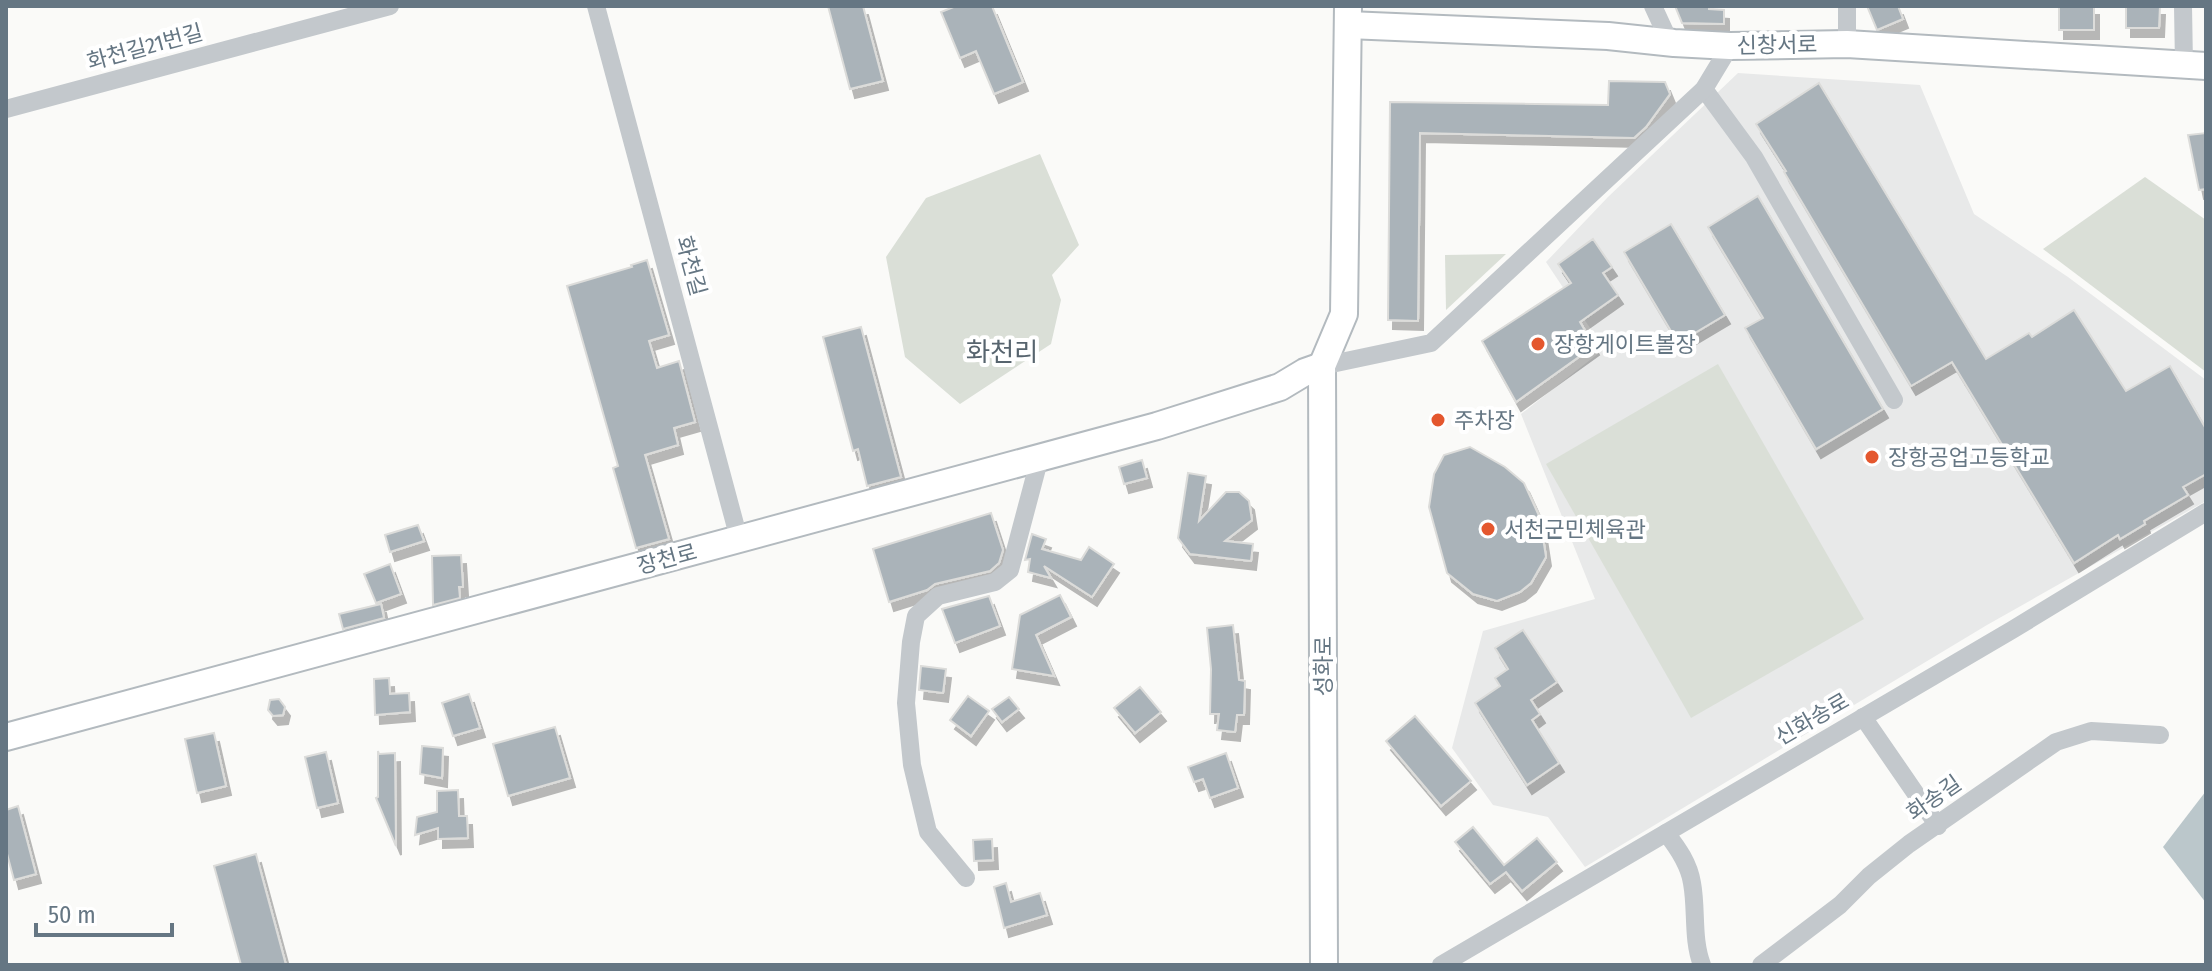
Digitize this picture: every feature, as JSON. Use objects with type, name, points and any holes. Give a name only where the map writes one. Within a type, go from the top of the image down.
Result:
[{"type":"main road","name":"신창서로","points":[[1348,16],[1670,43],[1730,46],[1847,44],[2195,65]]},
{"type":"main road","name":"성화로","points":[[1324,965],[1322,366],[1344,314],[1348,16]]},
{"type":"main road","name":"장천로","points":[[6,737],[1157,426],[1280,387],[1322,366]]},
{"type":"street","name":"화천길21번길","points":[[6,109],[390,6]]},
{"type":"street","name":"화천길","points":[[596,6],[739,539]]},
{"type":"street","points":[[1653,6],[1670,43]]},
{"type":"street","points":[[1847,6],[1847,44]]},
{"type":"street","points":[[2183,6],[2195,65]]},
{"type":"street","points":[[1322,366],[1431,343],[1704,89],[1730,46]]},
{"type":"street","points":[[1704,89],[1754,157],[1894,400]]},
{"type":"street","points":[[966,878],[928,832],[912,765],[906,703],[911,642],[916,616],[938,596],[995,582],[1010,570],[1040,457]]},
{"type":"street","name":"신화송로","points":[[1441,965],[2206,512]]},
{"type":"street","points":[[1863,717],[1938,826]]},
{"type":"street","name":"화송길","points":[[1761,965],[1840,905],[1899,852],[2056,742],[2091,731],[2160,735]]},
{"type":"street","points":[[1666,833],[1680,851],[1692,881],[1695,937],[1702,965]]},
{"type":"shaded area","name":"장항공업고등학교","points":[[1738,73],[1920,85],[1974,214],[2068,277],[2206,380],[2206,501],[1987,625],[1585,867],[1548,817],[1493,805],[1452,748],[1483,631],[1595,599],[1521,414],[1604,349],[1546,262],[1608,197]]},
{"type":"shaded area","points":[[1040,154],[1079,245],[1052,275],[1061,300],[1051,344],[960,404],[905,357],[886,257],[926,198]]},
{"type":"shaded area","points":[[2145,177],[2206,220],[2206,372],[2043,249]]},
{"type":"shaded area","points":[[1506,254],[1446,310],[1445,255]]},
{"type":"shaded area","points":[[1718,364],[1864,619],[1691,718],[1546,464]]},
{"type":"shaded area","points":[[2206,791],[2206,903],[2163,847]]},
{"type":"building","points":[[828,6],[863,6],[883,81],[850,89]]},
{"type":"building","points":[[956,6],[992,6],[1023,82],[994,94],[976,51],[960,58],[941,12]]},
{"type":"building","points":[[1675,6],[1709,6],[1709,9],[1724,10],[1724,24],[1682,23]]},
{"type":"building","points":[[1867,6],[1898,6],[1903,19],[1877,30]]},
{"type":"building","points":[[2059,6],[2094,6],[2094,30],[2059,30]]},
{"type":"building","points":[[2126,6],[2160,6],[2159,28],[2126,28]]},
{"type":"building","points":[[1609,81],[1665,82],[1670,94],[1634,138],[1420,133],[1418,321],[1388,320],[1390,102],[1608,105]]},
{"type":"building","points":[[1819,83],[1986,359],[2029,333],[2032,337],[2074,310],[2126,391],[2170,366],[2206,429],[2206,474],[2183,487],[2188,495],[2120,539],[2118,535],[2074,563],[1952,362],[1911,386],[1756,124]]},
{"type":"building","points":[[2206,133],[2206,189],[2199,190],[2188,135]]},
{"type":"building","points":[[1758,196],[1883,409],[1816,449],[1745,328],[1763,318],[1708,227]]},
{"type":"building","points":[[1671,224],[1725,315],[1678,343],[1624,252]]},
{"type":"building","name":"장항게이트볼장","points":[[1593,239],[1612,267],[1603,273],[1618,295],[1580,322],[1594,346],[1516,402],[1482,341],[1571,283],[1558,264]]},
{"type":"building","points":[[647,260],[669,335],[649,341],[657,368],[679,361],[695,422],[674,428],[678,445],[645,455],[669,539],[636,548],[613,468],[618,466],[567,286]]},
{"type":"building","points":[[861,327],[901,477],[867,486],[858,449],[853,451],[823,337]]},
{"type":"building","name":"서천군민체육관","points":[[1470,447],[1505,467],[1524,483],[1540,518],[1546,557],[1531,583],[1520,592],[1497,601],[1473,594],[1447,573],[1429,507],[1434,474],[1444,455]]},
{"type":"building","points":[[1142,460],[1147,478],[1124,484],[1119,467]]},
{"type":"building","points":[[1188,473],[1206,476],[1199,521],[1226,492],[1239,492],[1249,501],[1252,520],[1225,541],[1253,544],[1251,561],[1190,554],[1178,538]]},
{"type":"building","points":[[991,513],[1003,550],[999,563],[990,571],[935,584],[927,590],[889,602],[873,549]]},
{"type":"building","points":[[418,525],[424,541],[390,552],[385,535]]},
{"type":"building","points":[[1032,534],[1046,539],[1042,549],[1081,560],[1089,547],[1114,564],[1092,597],[1044,566],[1051,578],[1028,572],[1030,559],[1025,560]]},
{"type":"building","points":[[461,555],[463,587],[459,587],[460,598],[433,605],[432,556]]},
{"type":"building","points":[[390,564],[401,594],[376,603],[364,574]]},
{"type":"building","points":[[1060,595],[1071,617],[1036,635],[1054,676],[1012,669],[1020,615]]},
{"type":"building","points":[[989,596],[1000,626],[955,643],[942,609]]},
{"type":"building","points":[[381,604],[384,618],[343,629],[339,614]]},
{"type":"building","points":[[1233,625],[1239,680],[1245,681],[1244,715],[1237,715],[1235,732],[1217,730],[1219,714],[1210,714],[1211,669],[1207,628]]},
{"type":"building","points":[[1523,630],[1557,682],[1531,700],[1540,714],[1532,720],[1559,763],[1527,785],[1475,703],[1500,686],[1495,678],[1508,669],[1495,648]]},
{"type":"building","points":[[921,666],[946,669],[943,693],[919,690]]},
{"type":"building","points":[[389,678],[390,694],[409,693],[410,712],[375,715],[374,679]]},
{"type":"building","points":[[1140,687],[1161,712],[1135,733],[1114,708]]},
{"type":"building","points":[[469,694],[480,728],[453,736],[442,703]]},
{"type":"building","points":[[968,696],[989,711],[971,736],[950,720]]},
{"type":"building","points":[[1009,697],[1019,709],[1002,722],[992,709]]},
{"type":"building","points":[[279,699],[285,707],[283,715],[273,716],[268,710],[270,700]]},
{"type":"building","points":[[1415,716],[1471,781],[1441,806],[1386,741]]},
{"type":"building","points":[[555,727],[570,778],[508,796],[493,744]]},
{"type":"building","points":[[214,733],[226,786],[197,793],[185,739]]},
{"type":"building","points":[[422,746],[443,748],[442,778],[420,774]]},
{"type":"building","points":[[378,751],[379,754],[395,753],[396,846],[376,798]]},
{"type":"building","points":[[326,752],[338,803],[317,808],[305,757]]},
{"type":"building","points":[[1226,753],[1238,788],[1210,798],[1203,779],[1194,782],[1188,767]]},
{"type":"building","points":[[458,790],[459,816],[467,816],[468,838],[438,839],[438,828],[415,835],[417,817],[437,812],[437,791]]},
{"type":"building","points":[[18,806],[36,874],[14,880],[6,850],[6,810]]},
{"type":"building","points":[[1473,827],[1504,865],[1537,838],[1557,862],[1522,891],[1506,872],[1490,884],[1455,842]]},
{"type":"building","points":[[992,839],[993,860],[974,861],[973,840]]},
{"type":"building","points":[[256,854],[286,965],[241,965],[214,866]]},
{"type":"building","points":[[1006,883],[1011,902],[1040,893],[1047,915],[1004,928],[994,887]]},
{"type":"place","name":"장항게이트볼장","points":[[1538,344]]},
{"type":"place","name":"주차장","points":[[1438,420]]},
{"type":"place","name":"장항공업고등학교","points":[[1872,457]]},
{"type":"place","name":"서천군민체육관","points":[[1488,529]]},
{"type":"district","name":"화천리","points":[[1002,352]]}]
